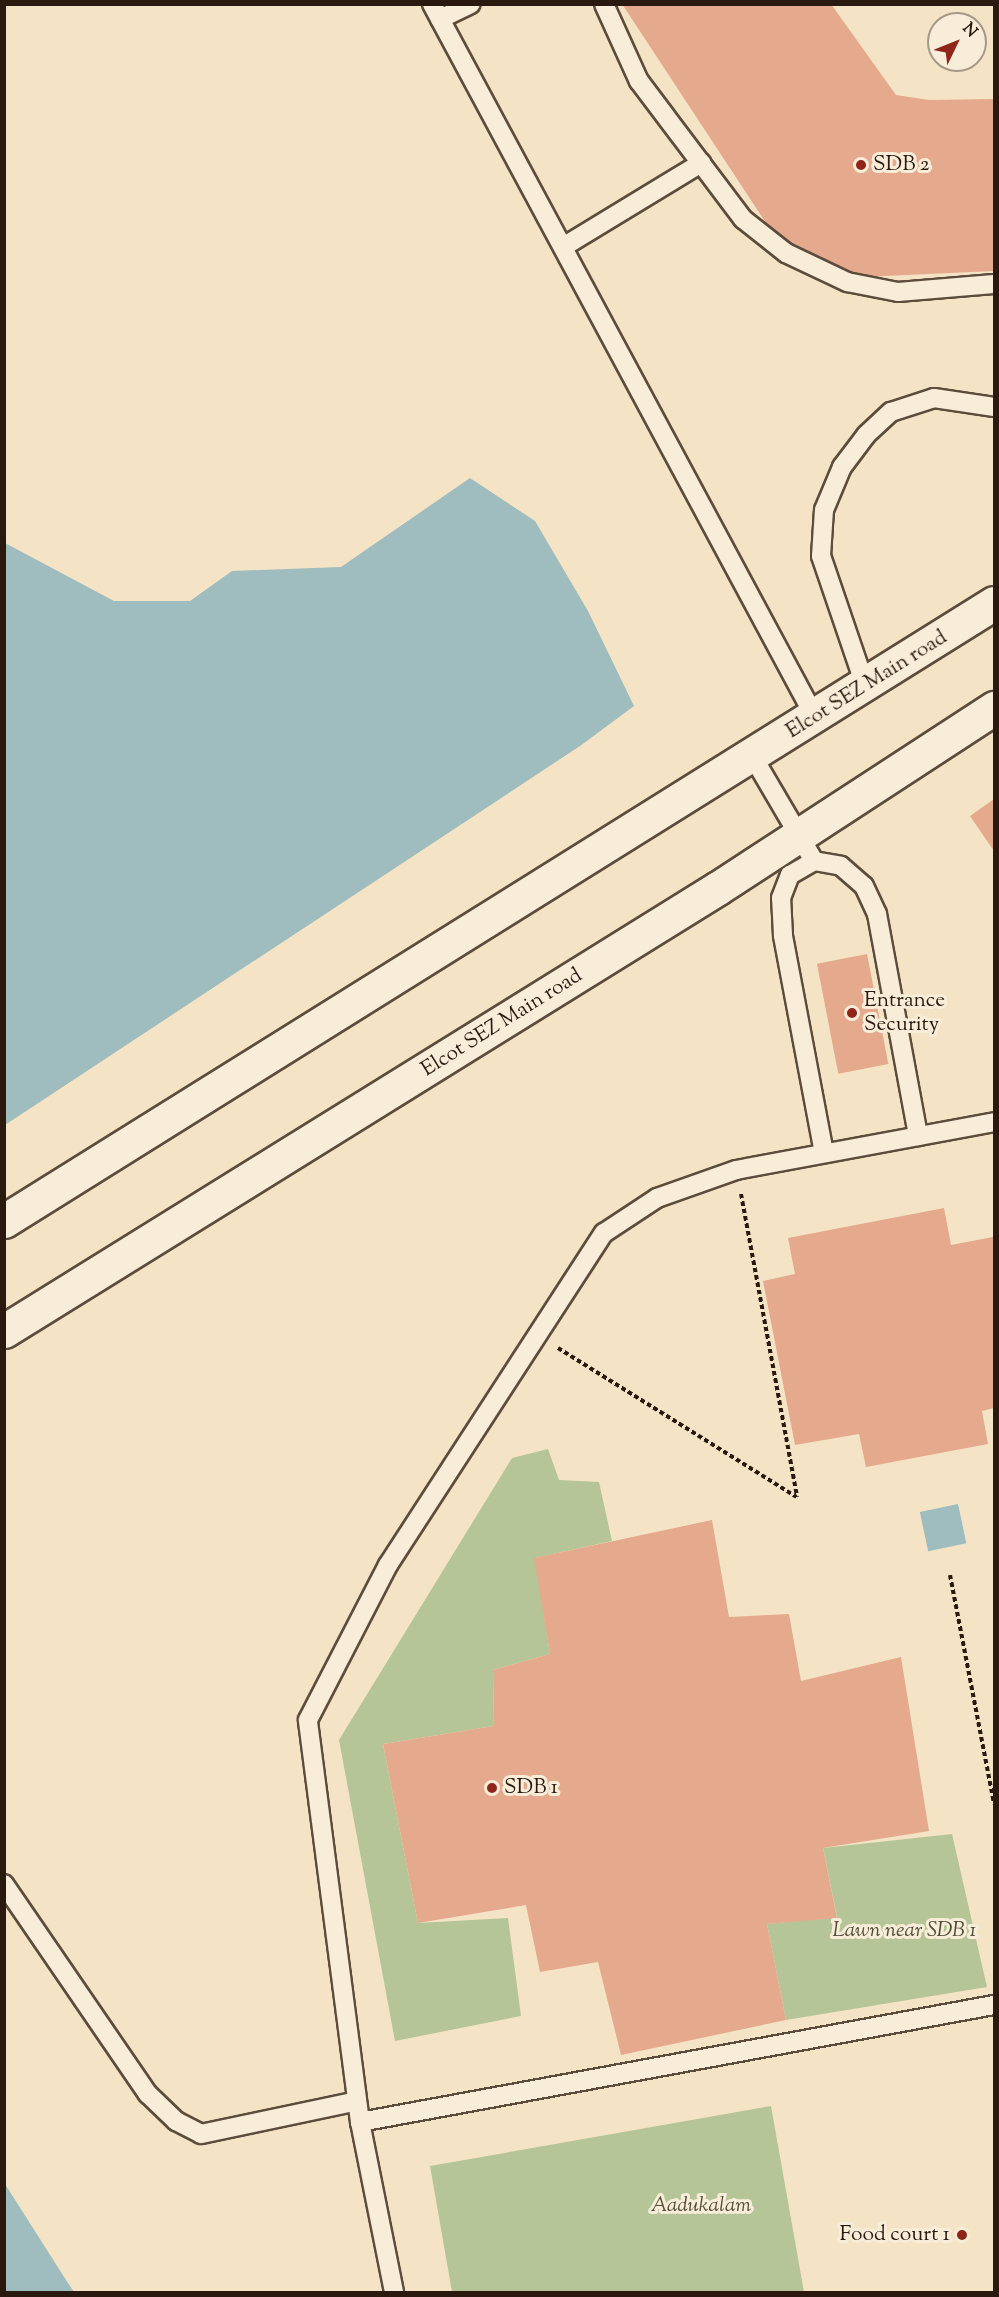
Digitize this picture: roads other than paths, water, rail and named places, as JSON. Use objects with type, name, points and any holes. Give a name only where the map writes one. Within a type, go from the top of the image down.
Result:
[{"type":"street","name":"Elcot SEZ Main road","points":[[4,1221],[753,757],[994,603]]},
{"type":"street","name":"Elcot SEZ Main road","points":[[4,1331],[807,847],[994,708]]},
{"type":"lane","points":[[471,4],[436,12],[815,717]]},
{"type":"lane","points":[[604,4],[639,81],[743,219],[786,253],[847,282],[898,292],[994,284]]},
{"type":"lane","points":[[563,247],[701,163]]},
{"type":"lane","points":[[865,685],[821,556],[824,510],[842,467],[866,435],[891,412],[934,398],[994,407]]},
{"type":"lane","points":[[753,757],[807,847],[841,866],[864,886],[877,914],[918,1136]]},
{"type":"lane","points":[[807,847],[790,875],[781,898],[783,935],[824,1153]]},
{"type":"lane","points":[[394,2292],[360,2122],[308,1720],[388,1565],[535,1334],[604,1233],[657,1197],[736,1170],[994,1122]]},
{"type":"lane","points":[[4,1884],[148,2094],[176,2121],[201,2134],[357,2101]]},
{"type":"lane","points":[[360,2122],[994,2005]]},
{"type":"water","points":[[470,478],[535,521],[588,611],[634,706],[580,746],[5,1125],[5,543],[114,601],[190,601],[232,571],[341,567]]},
{"type":"water","points":[[958,1504],[966,1543],[928,1551],[920,1512]]},
{"type":"water","points":[[5,2184],[66,2280],[74,2292],[5,2292]]},
{"type":"place","name":"SDB 2","points":[[861,165]]},
{"type":"place","name":"Entrance Security","points":[[852,1013]]},
{"type":"place","name":"SDB 1","points":[[492,1788]]},
{"type":"place","name":"Food court 1","points":[[962,2235]]},
{"type":"park label","name":"Lawn near SDB 1","points":[[904,1931]]},
{"type":"park label","name":"Aadukalam","points":[[701,2206]]}]
